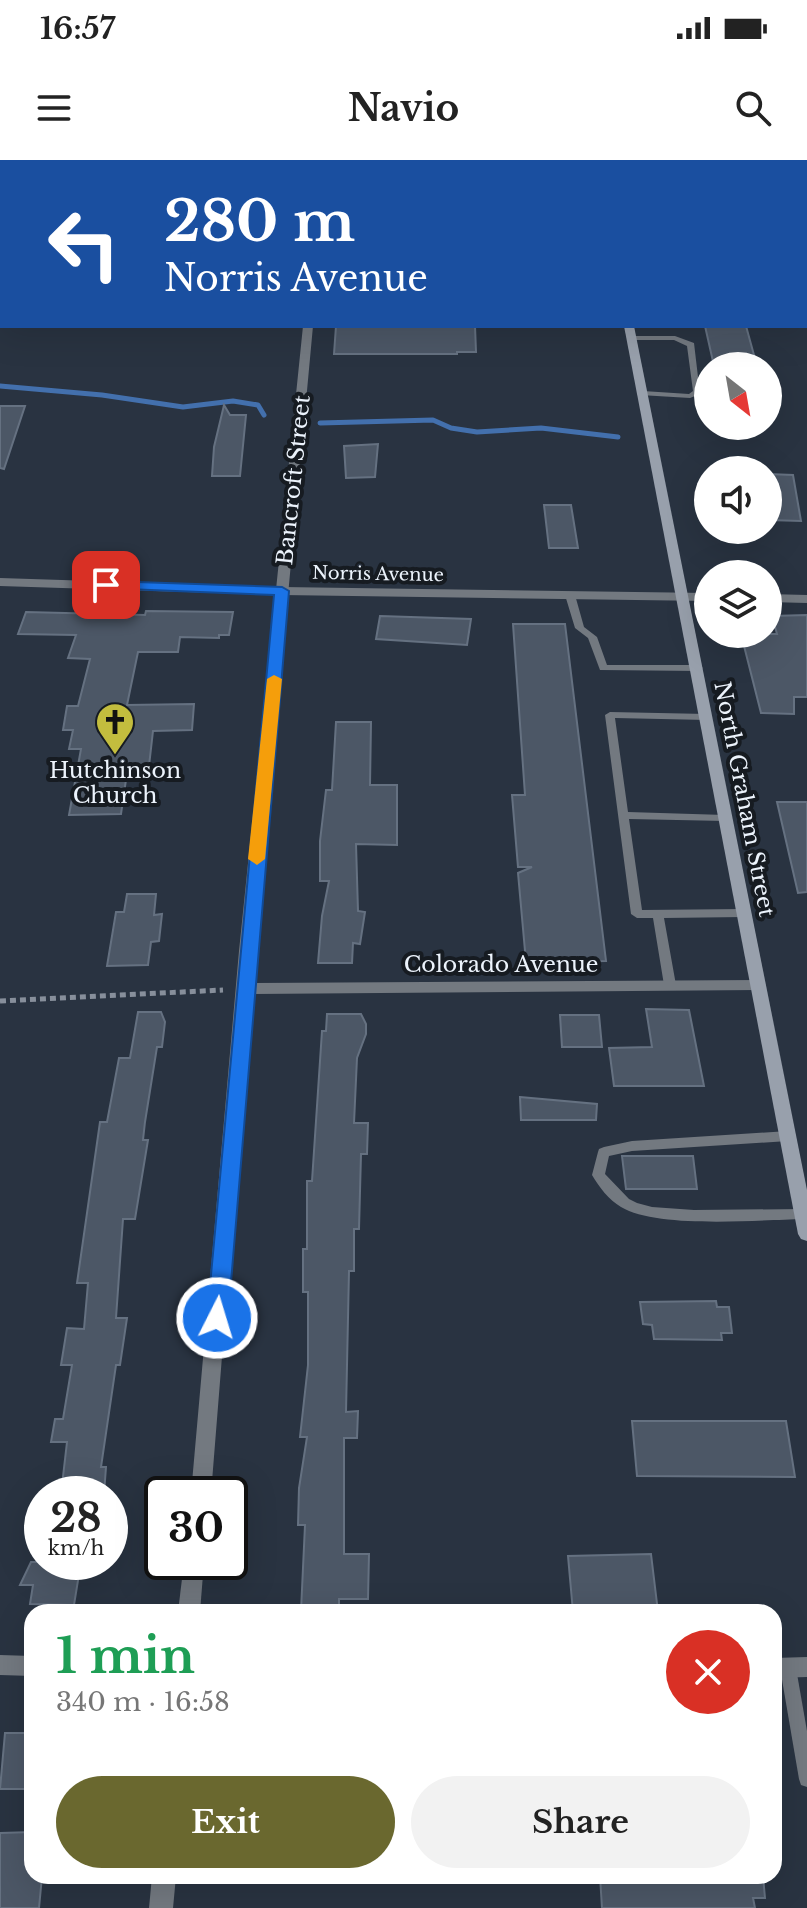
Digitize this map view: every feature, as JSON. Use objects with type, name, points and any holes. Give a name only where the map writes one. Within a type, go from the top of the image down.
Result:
[{"type":"main road","name":"North Graham Street","points":[[629,328],[807,1234]]},
{"type":"street","name":"Bancroft Street","points":[[203,1476],[308,328]]},
{"type":"street","name":"Norris Avenue","points":[[0,582],[282,591],[694,597]]},
{"type":"street","points":[[782,598],[807,599]]},
{"type":"street","name":"Colorado Avenue","points":[[245,989],[758,985]]},
{"type":"street","points":[[190,1604],[192,1580]]},
{"type":"street","points":[[0,1665],[24,1666]]},
{"type":"street","points":[[161,1908],[163,1884]]},
{"type":"lane","points":[[631,338],[675,338],[691,345],[697,392],[690,396],[643,393]]},
{"type":"lane","points":[[570,595],[580,628],[592,637],[603,668],[698,668]]},
{"type":"lane","points":[[707,717],[610,715],[637,914],[744,913]]},
{"type":"lane","points":[[623,815],[725,818]]},
{"type":"lane","points":[[658,913],[670,985]]},
{"type":"lane","points":[[788,1136],[632,1146],[604,1152],[598,1175],[613,1194],[633,1207],[669,1213],[803,1214]]},
{"type":"lane","points":[[790,1668],[807,1779]]},
{"type":"path","points":[[0,1001],[245,989]]},
{"type":"building","points":[[336,328],[475,328],[476,352],[334,354]]},
{"type":"building","points":[[705,328],[747,328],[753,352],[711,352]]},
{"type":"building","points":[[224,405],[230,415],[246,415],[240,476],[212,476],[214,447]]},
{"type":"building","points":[[0,406],[25,406],[4,469],[0,468]]},
{"type":"building","points":[[378,444],[375,477],[346,478],[344,446]]},
{"type":"building","points":[[782,475],[793,475],[801,521],[782,520]]},
{"type":"building","points":[[544,505],[571,505],[578,548],[549,548]]},
{"type":"building","points":[[146,611],[233,612],[229,635],[219,635],[219,638],[180,637],[178,652],[138,652],[127,705],[194,704],[192,730],[153,731],[149,766],[128,766],[121,814],[69,815],[81,749],[69,749],[73,730],[63,730],[67,706],[78,706],[90,659],[68,658],[76,635],[18,634],[26,612],[145,615]]},
{"type":"building","points":[[807,615],[807,697],[794,697],[794,714],[761,713],[745,648],[782,648],[782,616]]},
{"type":"building","points":[[380,616],[471,619],[467,645],[376,639]]},
{"type":"building","points":[[513,624],[565,624],[606,961],[526,962],[518,873],[532,867],[518,867],[512,795],[525,795]]},
{"type":"building","points":[[336,722],[371,722],[370,785],[397,785],[397,845],[356,844],[358,911],[365,912],[360,944],[353,943],[352,963],[318,963],[329,881],[320,881],[320,841],[326,790],[332,790]]},
{"type":"building","points":[[777,802],[807,802],[807,892],[798,893]]},
{"type":"building","points":[[127,894],[156,894],[154,915],[162,914],[159,941],[151,942],[148,965],[107,966],[116,912],[124,912]]},
{"type":"building","points":[[646,1009],[689,1010],[704,1086],[614,1086],[609,1048],[652,1047]]},
{"type":"building","points":[[138,1012],[161,1012],[165,1022],[162,1047],[157,1047],[145,1122],[143,1140],[148,1140],[135,1219],[123,1219],[116,1318],[127,1318],[120,1365],[116,1365],[101,1467],[106,1467],[105,1476],[63,1476],[67,1442],[51,1442],[55,1419],[63,1419],[72,1365],[61,1365],[67,1328],[84,1329],[88,1283],[77,1283],[100,1122],[107,1122],[119,1058],[130,1058]]},
{"type":"building","points":[[327,1014],[361,1014],[366,1024],[366,1034],[357,1058],[354,1123],[368,1123],[367,1154],[361,1154],[359,1229],[354,1229],[354,1271],[349,1271],[346,1412],[358,1411],[357,1438],[344,1438],[344,1554],[369,1554],[368,1599],[339,1599],[339,1604],[301,1604],[305,1525],[298,1525],[299,1488],[307,1437],[300,1437],[308,1365],[308,1292],[303,1292],[303,1249],[307,1249],[307,1181],[312,1181],[322,1031],[326,1031]]},
{"type":"building","points":[[560,1015],[599,1015],[602,1047],[562,1047]]},
{"type":"building","points":[[520,1097],[597,1104],[596,1120],[521,1120]]},
{"type":"building","points":[[622,1156],[693,1156],[697,1189],[626,1189]]},
{"type":"building","points":[[716,1301],[717,1307],[729,1307],[732,1333],[721,1333],[722,1340],[654,1339],[652,1325],[643,1324],[640,1302]]},
{"type":"building","points":[[632,1421],[786,1421],[795,1477],[637,1476]]},
{"type":"building","points":[[651,1554],[657,1604],[572,1604],[568,1556]]},
{"type":"building","points":[[24,1577],[24,1580],[78,1580],[74,1604],[30,1604],[33,1585],[20,1585]]},
{"type":"building","points":[[5,1733],[24,1733],[24,1789],[0,1789]]},
{"type":"building","points":[[24,1832],[24,1884],[41,1884],[39,1908],[0,1908],[0,1833]]},
{"type":"building","points":[[600,1884],[764,1884],[765,1898],[753,1898],[755,1908],[602,1908]]},
{"type":"waterway","points":[[0,386],[102,395],[183,407],[233,401],[258,405],[264,415]]},
{"type":"waterway","points":[[320,423],[433,420],[451,428],[477,432],[541,428],[618,437]]},
{"type":"slow traffic","points":[[257,859],[274,679]]},
{"type":"place","name":"Hutchinson Church","points":[[115,756]]},
{"type":"route","points":[[106,585],[282,591],[247,951],[217,1318]]}]
